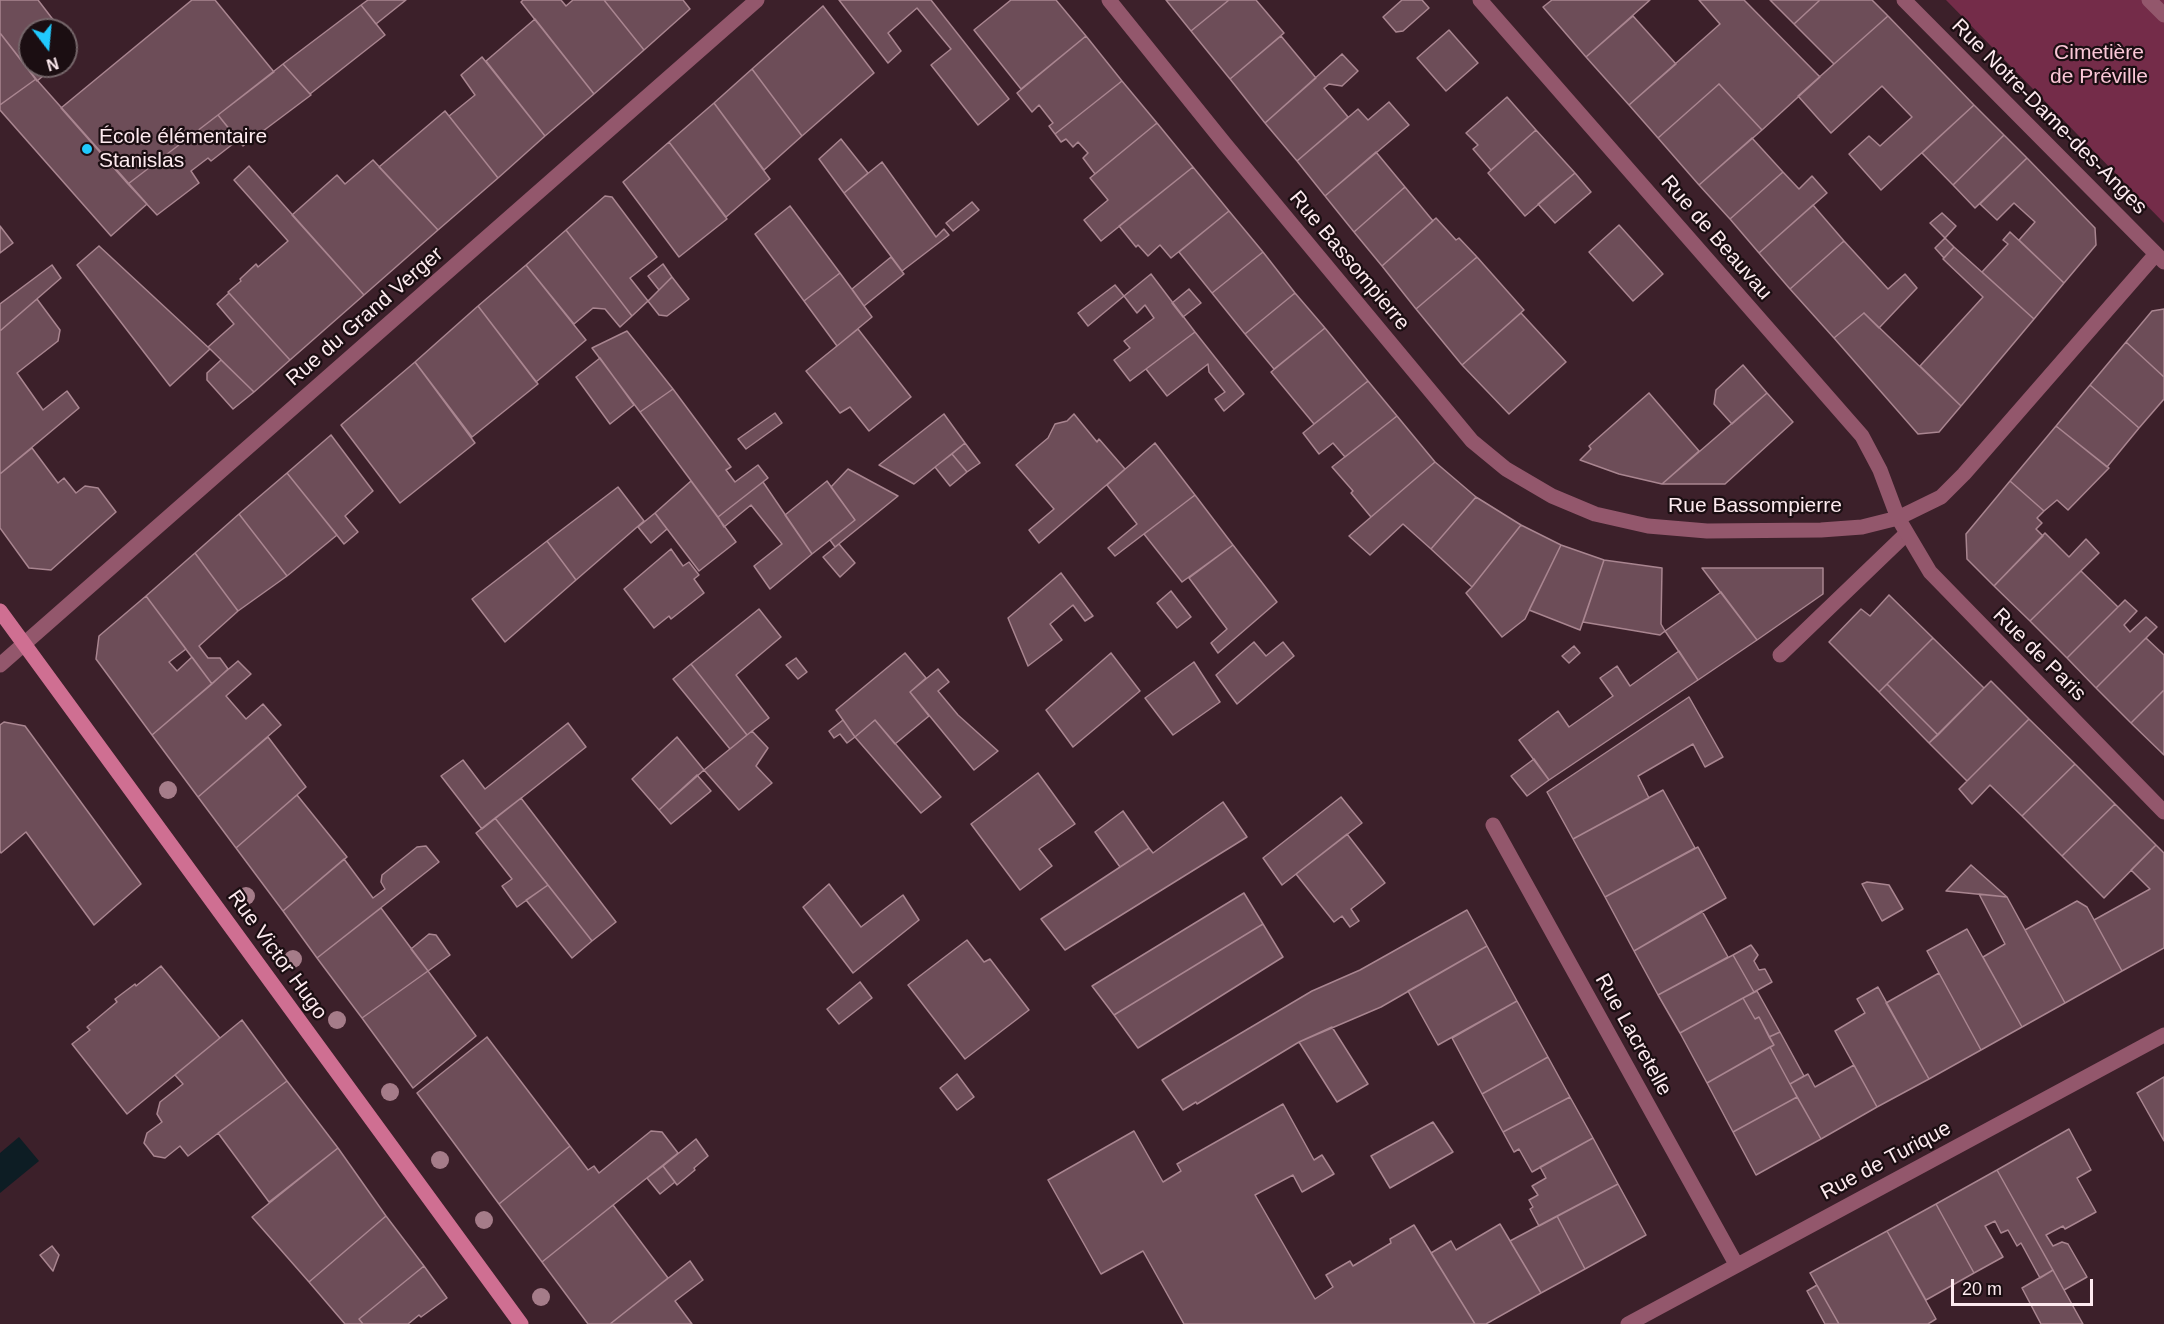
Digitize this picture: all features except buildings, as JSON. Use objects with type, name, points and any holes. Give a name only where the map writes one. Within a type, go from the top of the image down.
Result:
[{"type":"main road","name":"Rue Victor Hugo","points":[[0,611],[521,1324]]},
{"type":"street","name":"Rue du Grand Verger","points":[[0,665],[757,0]]},
{"type":"street","name":"Rue Bassompierre","points":[[1109,0],[1472,441],[1506,469],[1552,496],[1584,510],[1647,526],[1707,531],[1821,530],[1862,527],[1898,518],[1941,497],[2160,258]]},
{"type":"street","name":"Rue de Beauvau","points":[[1480,0],[1862,436],[1880,470],[1898,518]]},
{"type":"street","name":"Rue Notre-Dame-des-Anges","points":[[1904,0],[2160,258]]},
{"type":"street","points":[[2150,0],[2164,15]]},
{"type":"street","name":"Rue de Paris","points":[[1898,518],[1930,572],[1946,590],[2164,812]]},
{"type":"street","points":[[1780,655],[1906,534]]},
{"type":"street","name":"Rue Lacretelle","points":[[1493,825],[1736,1264]]},
{"type":"street","name":"Rue de Turique","points":[[1628,1324],[2164,1035]]},
{"type":"green space","name":"Cimetière de Préville","points":[[1946,0],[2164,0],[2164,223]]},
{"type":"water","points":[[19,1137],[39,1161],[0,1193],[0,1153]]},
{"type":"place","name":"École élémentaire Stanislas","points":[[87,149]]}]
